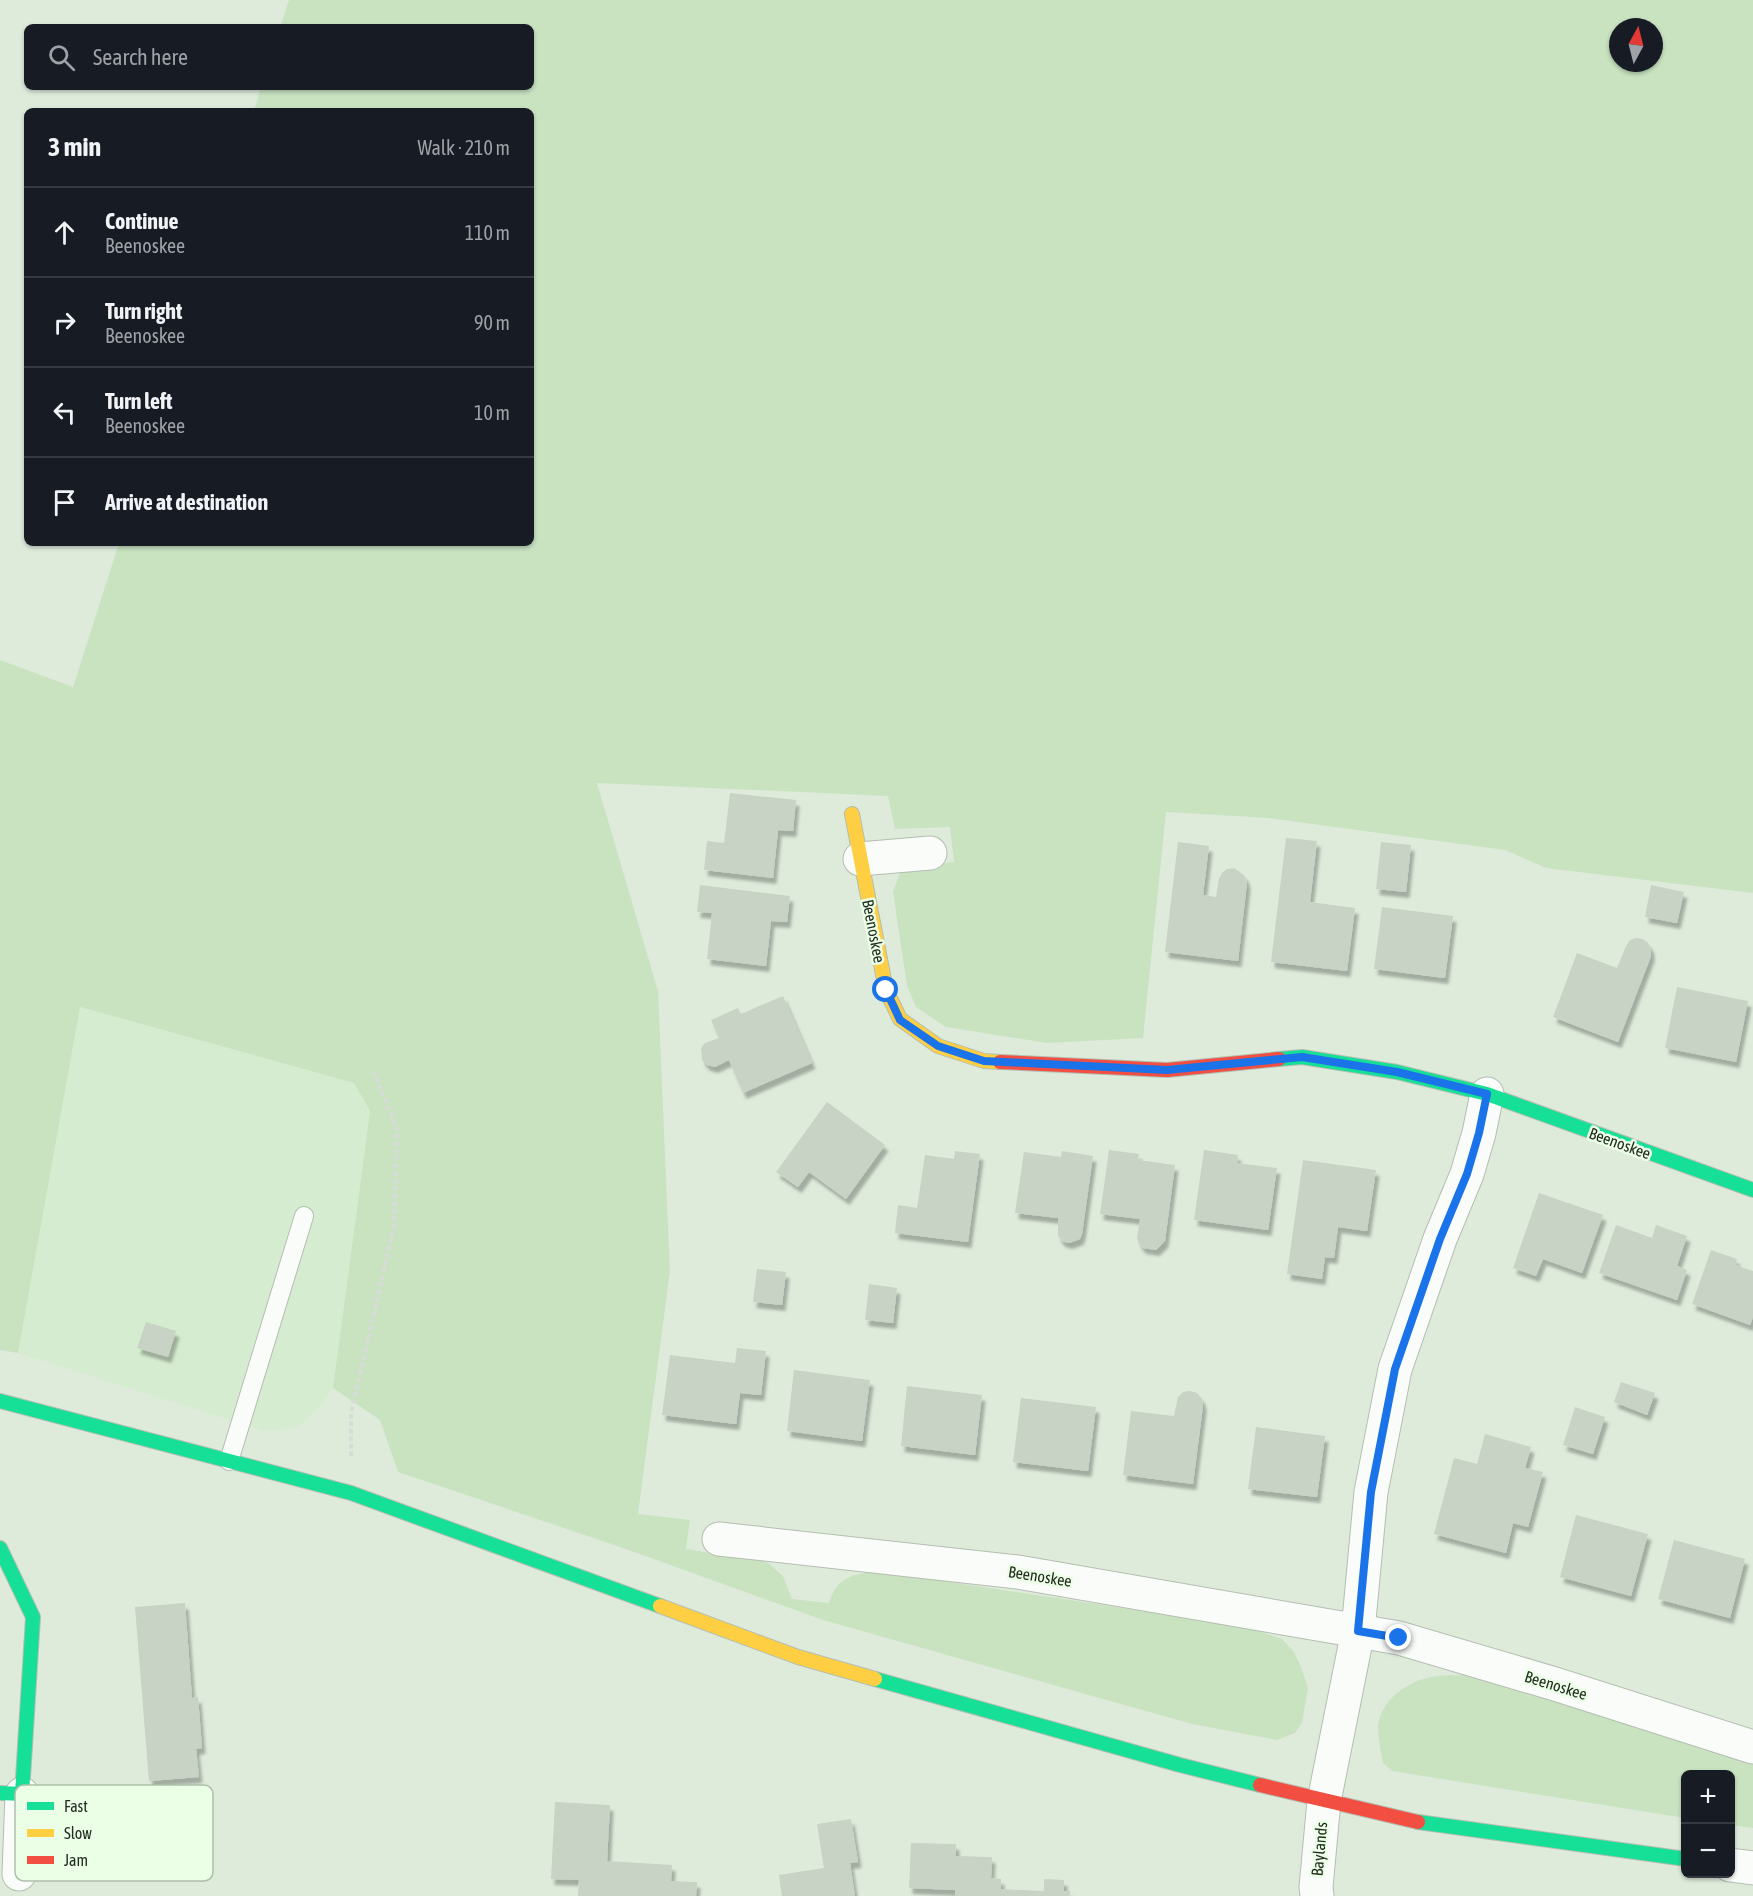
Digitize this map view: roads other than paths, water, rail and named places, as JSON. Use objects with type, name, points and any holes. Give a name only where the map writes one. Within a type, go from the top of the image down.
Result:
[{"type":"street","name":"Beenoskee","points":[[852,814],[886,990],[900,1020],[938,1046],[984,1061],[1167,1070],[1302,1057],[1397,1072],[1487,1094],[1753,1190]]},
{"type":"street","points":[[860,859],[930,853]]},
{"type":"street","points":[[1324,1801],[1358,1631],[1371,1492],[1395,1369],[1440,1239],[1467,1174],[1487,1094]]},
{"type":"street","points":[[0,1401],[351,1493],[798,1657],[1180,1766],[1404,1820],[1681,1858]]},
{"type":"street","name":"Beenoskee","points":[[719,1539],[1018,1572],[1399,1638],[1555,1684],[1753,1747]]},
{"type":"street","points":[[0,1548],[33,1617],[11,1794],[15,1834]]},
{"type":"street","name":"Baylands","points":[[1317,1896],[1324,1801]]},
{"type":"street","points":[[1735,1866],[1753,1868]]},
{"type":"lane","points":[[229,1461],[304,1216]]}]
